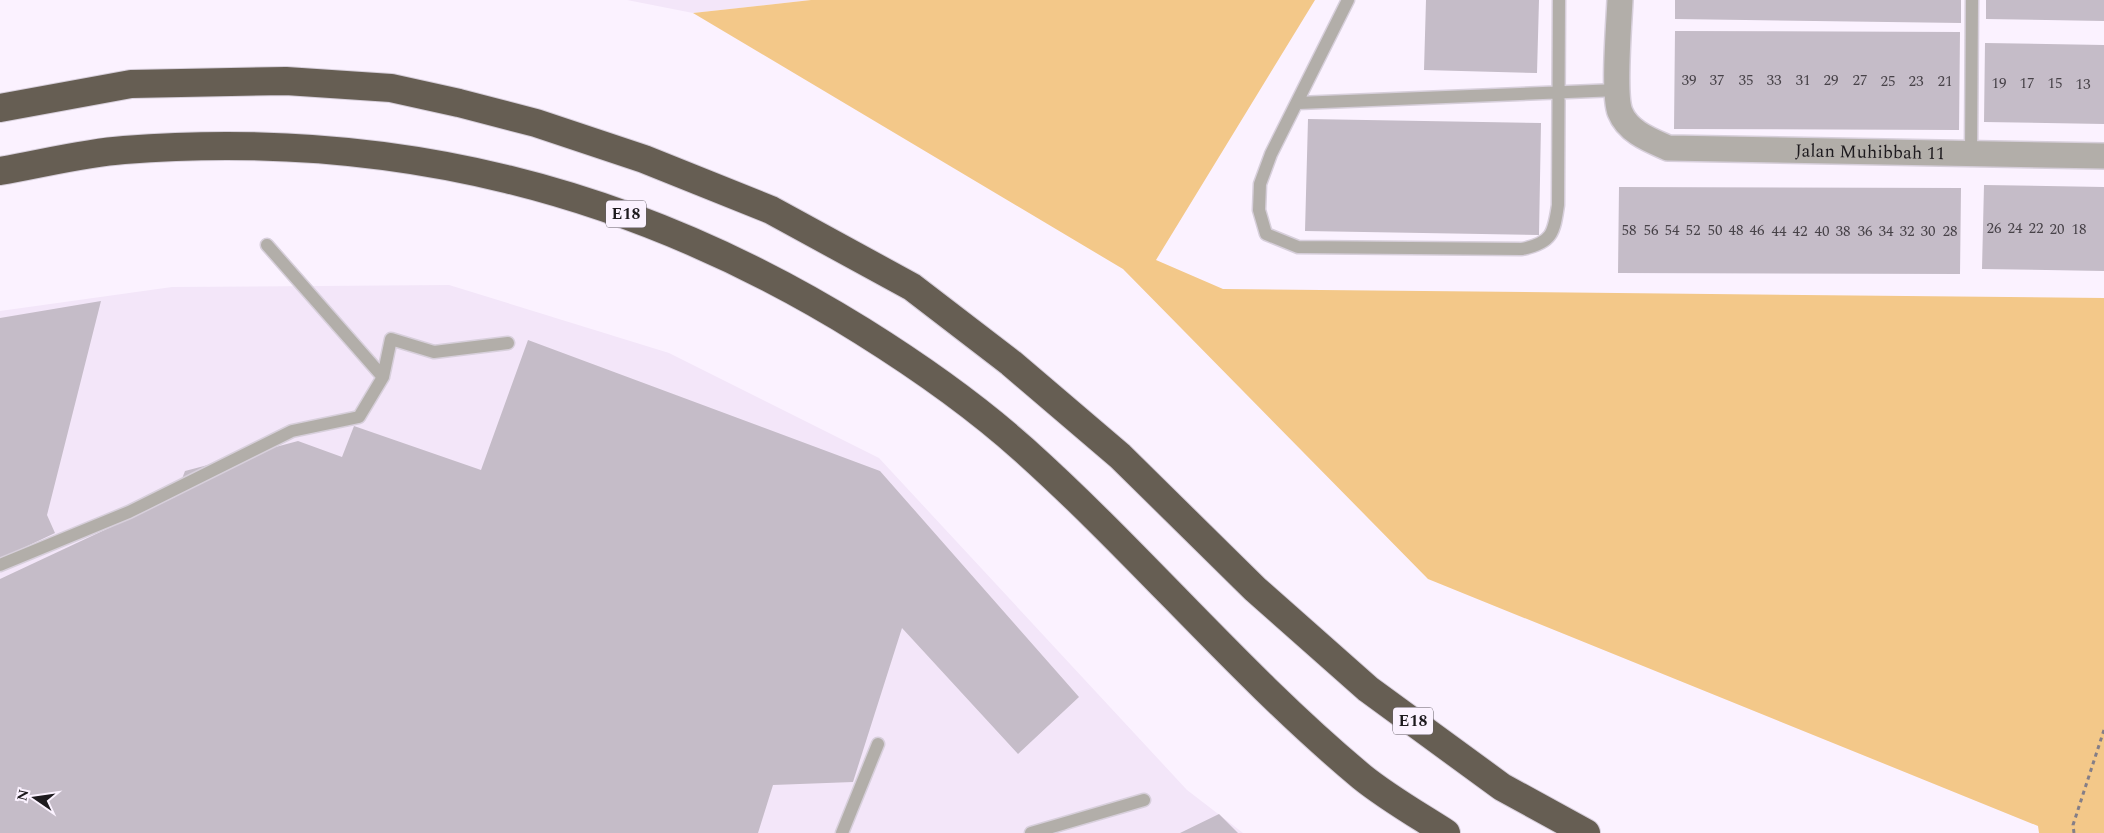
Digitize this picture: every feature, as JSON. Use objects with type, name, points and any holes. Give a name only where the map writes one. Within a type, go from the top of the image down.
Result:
[{"type":"highway","name":"E18","points":[[0,108],[131,84],[286,81],[391,88],[536,123],[644,159],[772,210],[912,287],[1011,363],[1120,456],[1254,589],[1368,689],[1502,787],[1586,833]]},
{"type":"highway","name":"E18","points":[[0,171],[120,150],[232,145],[341,150],[432,162],[525,183],[624,213],[733,259],[827,309],[923,369],[1023,448],[1250,677],[1365,779],[1446,833]]},
{"type":"street","points":[[1618,90],[1620,0]]},
{"type":"street","name":"Jalan Muhibbah 11","points":[[1618,90],[1620,112],[1638,135],[1668,148],[2104,156]]},
{"type":"lane","points":[[1348,0],[1271,154],[1260,184],[1259,210],[1266,234],[1298,247],[1522,249],[1537,246],[1549,239],[1555,224],[1558,205],[1559,0]]},
{"type":"lane","points":[[1972,0],[1972,154]]},
{"type":"lane","points":[[1298,103],[1618,90]]},
{"type":"lane","points":[[267,245],[383,377]]},
{"type":"lane","points":[[0,565],[129,512],[292,431],[359,417],[383,377],[391,339],[434,352],[508,343]]},
{"type":"lane","points":[[842,833],[878,744]]},
{"type":"lane","points":[[1030,833],[1144,800]]},
{"type":"path","points":[[2074,833],[2073,825],[2104,730]]},
{"type":"shaded area","points":[[627,0],[811,0],[693,13]]},
{"type":"shaded area","points":[[811,0],[1315,0],[1156,260],[1223,289],[2104,298],[2104,833],[2039,833],[2038,826],[1428,579],[1123,269],[693,13]]},
{"type":"shaded area","points":[[449,285],[669,353],[879,458],[1187,790],[1243,833],[0,833],[0,311],[172,287]]},
{"type":"building","points":[[1426,0],[1539,0],[1537,73],[1424,70]]},
{"type":"building","points":[[1675,0],[1961,0],[1961,23],[1675,19]]},
{"type":"building","points":[[1986,0],[2104,0],[2104,21],[1986,19]]},
{"type":"building","points":[[1675,31],[1960,32],[1959,130],[1674,129]]},
{"type":"building","points":[[1985,43],[2104,45],[2104,124],[1984,122]]},
{"type":"building","points":[[1308,119],[1541,123],[1539,235],[1305,231]]},
{"type":"building","points":[[1984,185],[2104,187],[2104,271],[1982,269]]},
{"type":"building","points":[[1619,187],[1961,188],[1960,274],[1618,273]]},
{"type":"building","points":[[101,301],[47,515],[55,533],[0,559],[0,318]]},
{"type":"building","points":[[528,340],[880,471],[1079,697],[1018,754],[902,628],[853,782],[773,785],[758,833],[0,833],[0,579],[175,497],[185,471],[298,441],[342,457],[354,426],[481,470]]},
{"type":"building","points":[[1219,814],[1238,833],[1180,833]]}]
